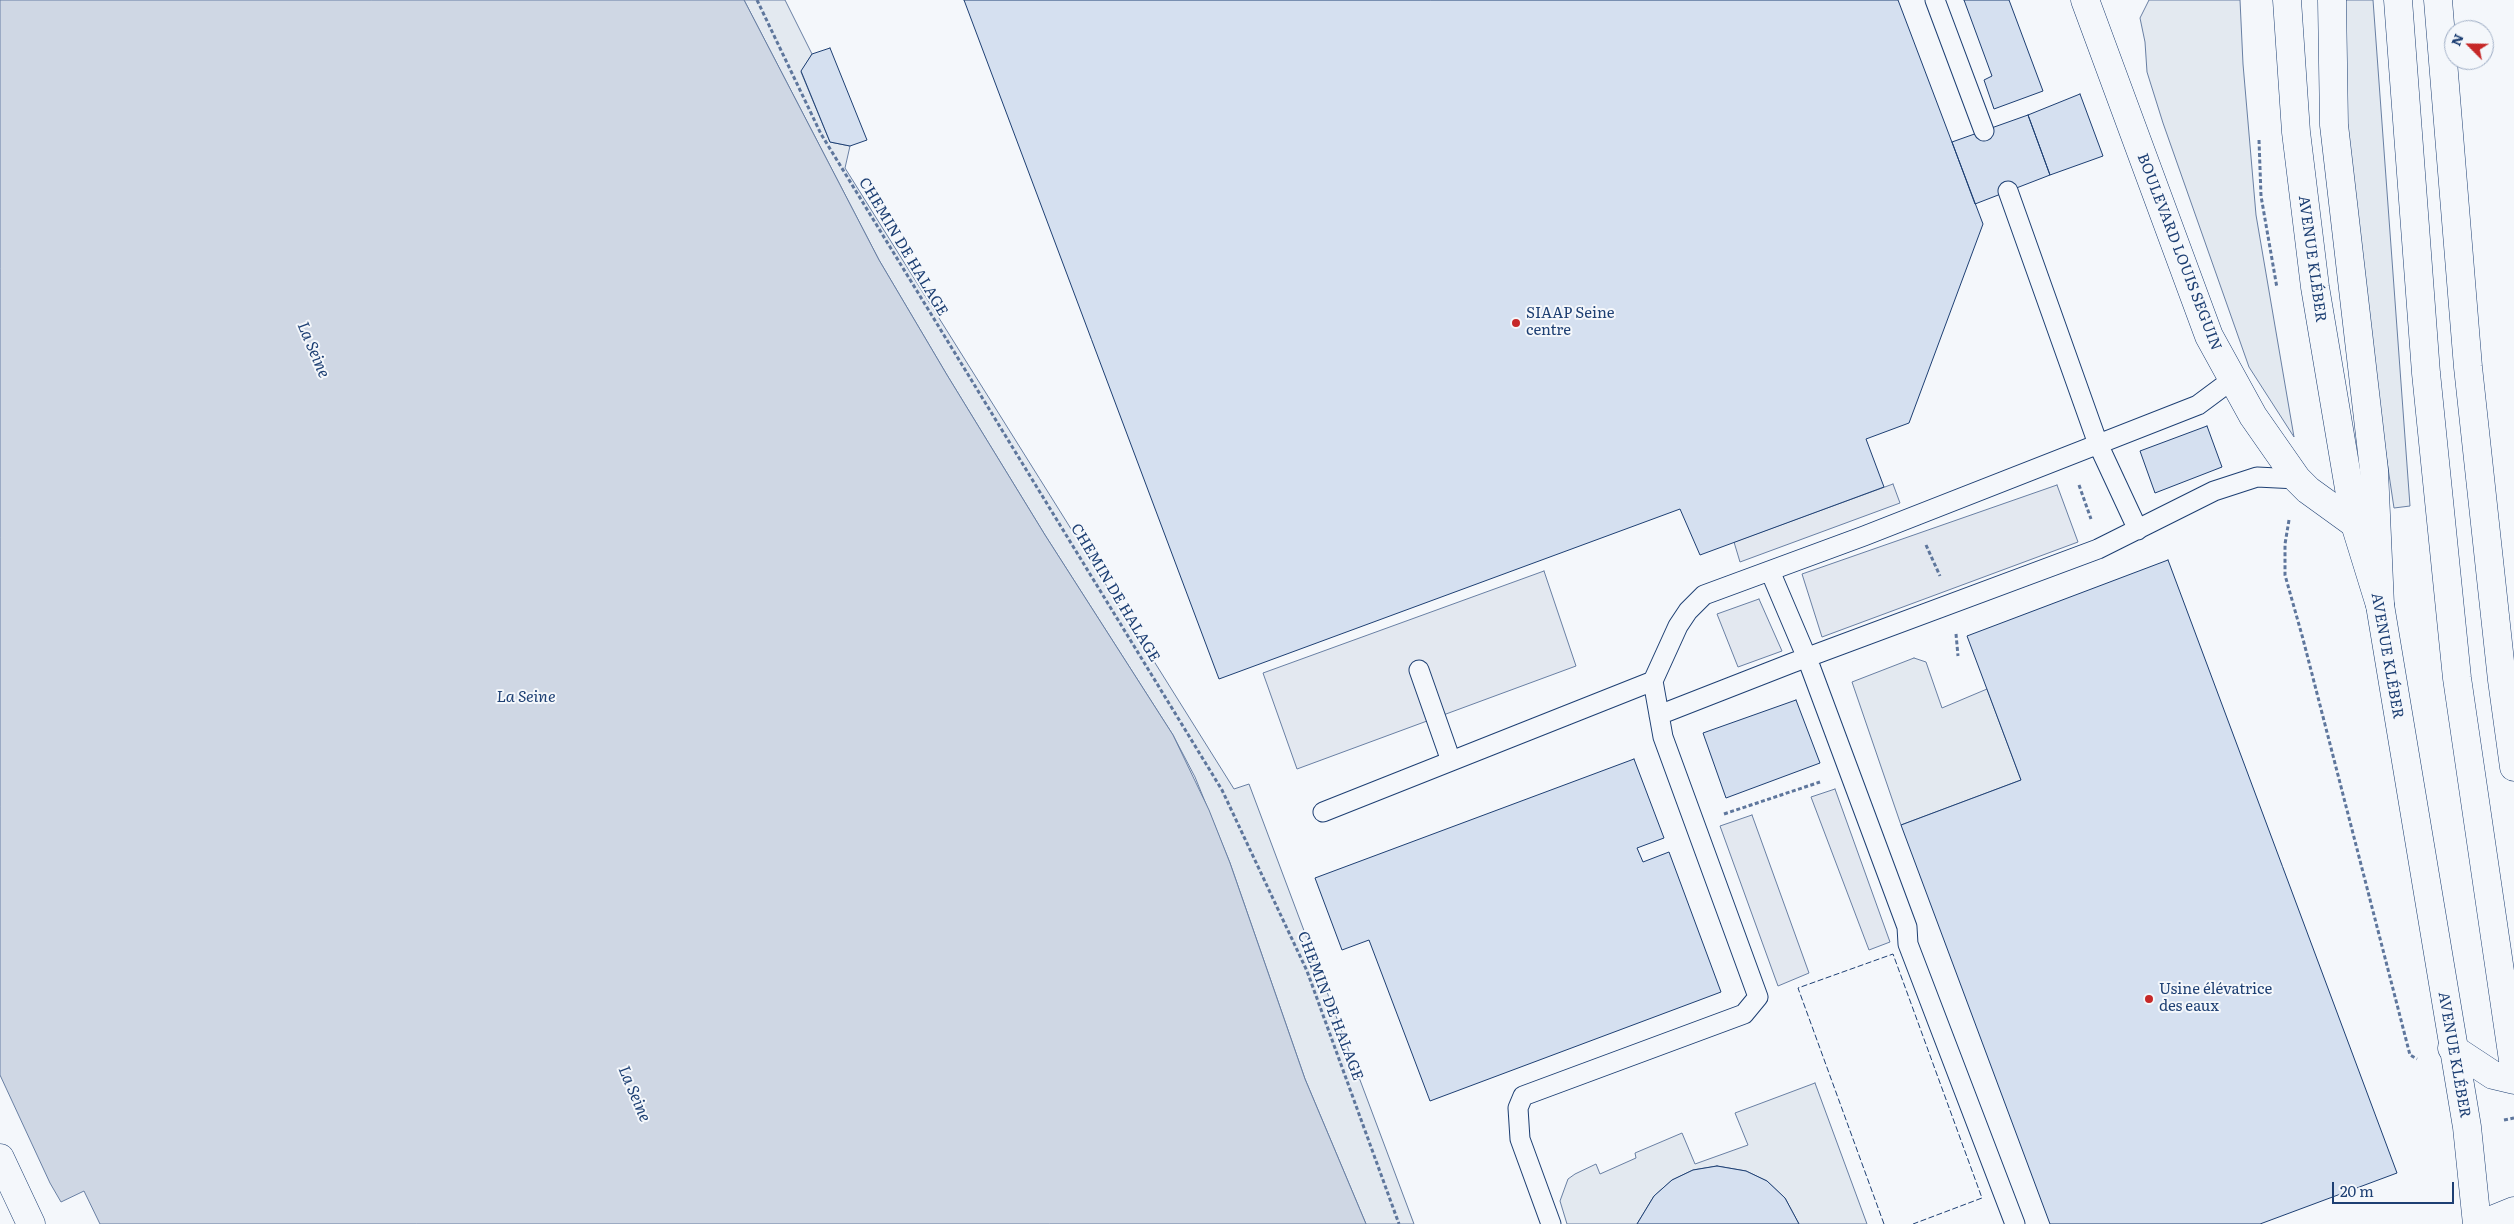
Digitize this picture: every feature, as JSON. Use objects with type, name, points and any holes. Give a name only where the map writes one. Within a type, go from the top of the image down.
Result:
[{"type":"main road","name":"BOULEVARD LOUIS SEGUIN","points":[[2084,0],[2209,336],[2254,416],[2297,479],[2308,490],[2355,524]]},
{"type":"main road","name":"AVENUE KLÉBER","points":[[2287,0],[2296,132],[2314,277],[2355,524],[2380,605],[2452,1048],[2467,1127],[2477,1224]]},
{"type":"main road","points":[[2332,0],[2334,125],[2374,470],[2380,605]]},
{"type":"main road","points":[[2398,0],[2426,373],[2457,678],[2514,1067]]},
{"type":"main road","points":[[2438,0],[2468,367],[2502,680],[2514,767]]},
{"type":"main road","points":[[2452,1048],[2493,1075],[2514,1080]]},
{"type":"main road","points":[[0,1158],[31,1224]]},
{"type":"main road","points":[[2482,1224],[2514,1210]]},
{"type":"lane","points":[[1935,0],[1984,130]]},
{"type":"lane","points":[[2008,191],[2098,444],[2138,530]]},
{"type":"lane","points":[[1551,1224],[1520,1139],[1518,1108],[1523,1096],[1744,1014],[1758,997],[1663,737],[1659,715],[1653,681],[1678,626],[1688,611],[1704,595],[1913,517],[2198,405],[2233,379]]},
{"type":"lane","points":[[1659,715],[2098,550],[2223,488],[2257,477],[2297,479]]},
{"type":"lane","points":[[1770,571],[1807,658],[1850,772],[1907,927],[1908,944],[2015,1224]]},
{"type":"lane","points":[[1419,670],[1451,761]]},
{"type":"lane","points":[[1323,812],[1653,681]]},
{"type":"path","name":"CHEMIN DE HALAGE","points":[[757,0],[821,134],[1222,790],[1307,971],[1399,1224]]},
{"type":"path","points":[[1913,517],[1952,604],[1958,656]]},
{"type":"path","points":[[2290,519],[2285,544],[2285,576],[2410,1055],[2421,1061]]},
{"type":"path","points":[[1695,824],[1850,772]]},
{"type":"path","points":[[2504,1120],[2514,1118]]},
{"type":"shaded area","points":[[744,0],[785,0],[812,54],[801,72],[830,142],[850,146],[845,168],[1234,789],[1249,784],[1414,1224],[1366,1224],[1305,1079],[1230,863],[1195,777],[1173,735],[1045,535],[879,260]]},
{"type":"shaded area","points":[[2149,0],[2240,0],[2243,64],[2256,215],[2294,437],[2249,367],[2163,123],[2147,72],[2145,42],[2140,18]]},
{"type":"shaded area","points":[[2344,0],[2373,0],[2410,506],[2394,508],[2358,268],[2348,140]]},
{"type":"shaded area","points":[[1893,484],[1900,503],[1740,562],[1734,542]]},
{"type":"shaded area","points":[[2057,485],[2078,542],[1822,637],[1802,574]]},
{"type":"shaded area","points":[[1544,571],[1576,666],[1297,769],[1263,673]]},
{"type":"shaded area","points":[[1759,599],[1782,651],[1738,667],[1717,614]]},
{"type":"shaded area","points":[[1914,658],[1926,662],[1942,708],[1987,689],[2021,780],[1901,825],[1852,682]]},
{"type":"shaded area","points":[[1835,789],[1890,942],[1869,950],[1811,797]]},
{"type":"shaded area","points":[[1752,815],[1809,973],[1778,986],[1720,826]]},
{"type":"shaded area","points":[[1815,1083],[1867,1224],[1799,1224],[1785,1198],[1767,1181],[1746,1171],[1717,1166],[1693,1170],[1672,1180],[1654,1196],[1637,1224],[1567,1224],[1560,1201],[1568,1179],[1575,1174],[1596,1164],[1600,1174],[1636,1158],[1635,1153],[1682,1133],[1695,1164],[1748,1145],[1735,1113]]},
{"type":"water","name":"La Seine","points":[[0,0],[744,0],[879,260],[1045,535],[1173,735],[1209,810],[1230,863],[1305,1079],[1366,1224],[100,1224],[84,1191],[61,1202],[50,1183],[0,1075]]},
{"type":"building","name":"SIAAP Seine centre","points":[[964,0],[1898,0],[1983,224],[1909,423],[1866,439],[1884,487],[1700,555],[1680,509],[1219,679]]},
{"type":"building","points":[[1964,0],[2009,0],[2043,91],[1994,109],[1984,80],[1992,76]]},
{"type":"building","points":[[830,48],[867,140],[850,146],[830,142],[801,71],[812,54]]},
{"type":"building","points":[[2080,94],[2103,156],[2050,175],[2028,115]]},
{"type":"building","points":[[2028,115],[2050,175],[1975,204],[1952,142]]},
{"type":"building","points":[[2207,426],[2222,467],[2155,493],[2140,451]]},
{"type":"building","name":"Usine élévatrice des eaux","points":[[2168,560],[2397,1173],[2260,1224],[2050,1224],[1901,825],[2021,780],[1967,636]]},
{"type":"building","points":[[1796,700],[1820,763],[1726,798],[1703,733]]},
{"type":"building","points":[[1634,759],[1664,838],[1637,848],[1643,862],[1669,852],[1721,992],[1430,1101],[1369,940],[1342,950],[1315,878]]},
{"type":"building","points":[[1717,1166],[1746,1171],[1767,1181],[1785,1198],[1799,1224],[1637,1224],[1654,1196],[1672,1180],[1693,1170]]},
{"type":"fence","points":[[1884,1224],[1798,988],[1893,954],[1982,1198],[1913,1224]]},
{"type":"place","name":"SIAAP Seine centre","points":[[1516,323]]},
{"type":"place","name":"Usine élévatrice des eaux","points":[[2149,999]]}]
